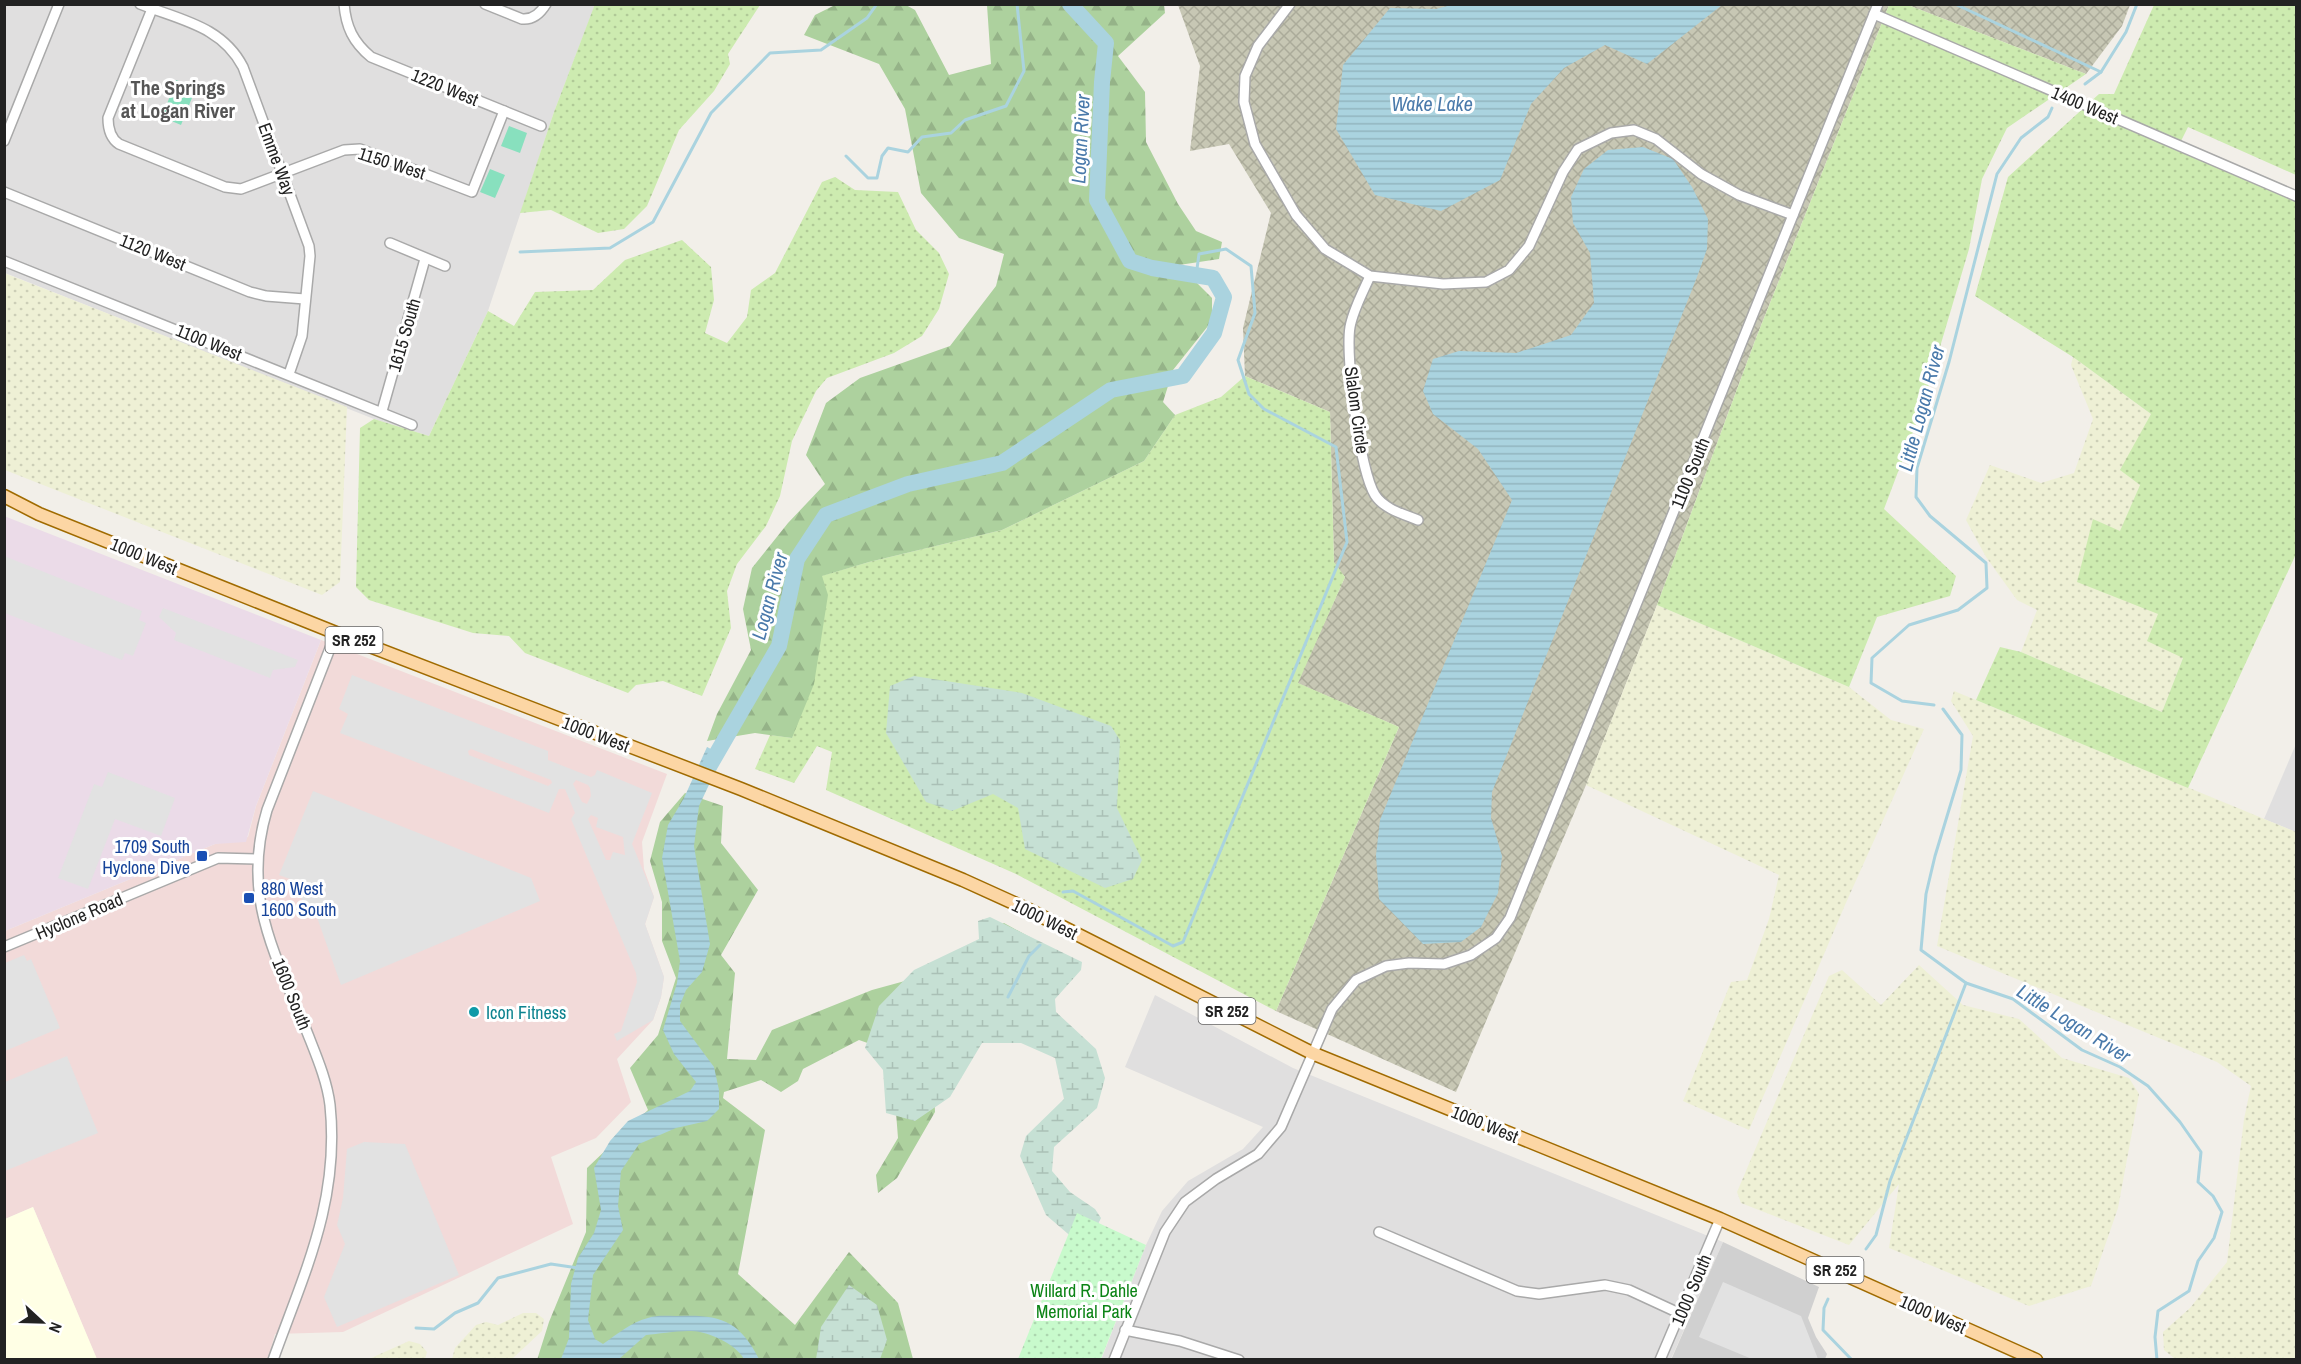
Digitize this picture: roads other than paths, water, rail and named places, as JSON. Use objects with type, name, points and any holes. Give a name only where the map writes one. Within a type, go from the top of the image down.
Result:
[{"type":"main road","name":"1000 West","points":[[6,500],[336,633],[741,789],[963,880],[1027,909],[1312,1053],[1720,1219],[2036,1359]]},
{"type":"street","points":[[4,141],[59,4]]},
{"type":"street","name":"Emme Way","points":[[140,4],[153,7],[209,31],[224,40],[236,53],[243,67],[309,246],[310,255],[300,346],[289,374]]},
{"type":"street","name":"1220 West","points":[[344,4],[346,23],[355,41],[371,57],[541,126]]},
{"type":"street","points":[[485,4],[522,19],[535,17],[546,4]]},
{"type":"street","points":[[1290,4],[1258,46],[1245,76],[1244,102],[1255,144],[1303,224],[1325,249],[1370,276],[1443,284],[1486,282],[1509,270],[1529,246],[1563,172],[1578,149],[1611,133],[1634,130],[1656,139],[1701,174],[1739,195],[1793,215]]},
{"type":"street","name":"1100 South","points":[[1312,1053],[1332,1009],[1356,980],[1386,966],[1443,963],[1471,955],[1496,938],[1510,918],[1878,4]]},
{"type":"street","name":"1150 West","points":[[153,7],[108,118],[108,128],[112,137],[124,147],[232,189],[241,189],[344,150],[360,149],[472,192],[504,111]]},
{"type":"street","name":"1400 West","points":[[1874,14],[2296,196]]},
{"type":"street","name":"1120 West","points":[[4,192],[250,292],[266,296],[305,299]]},
{"type":"street","points":[[390,243],[445,266]]},
{"type":"street","name":"1615 South","points":[[382,411],[425,259]]},
{"type":"street","name":"1100 West","points":[[4,261],[382,411],[412,425]]},
{"type":"street","name":"Slalom Circle","points":[[1370,276],[1350,327],[1350,382],[1368,478],[1375,496],[1387,507],[1418,520]]},
{"type":"street","name":"1600 South","points":[[273,1359],[320,1230],[329,1187],[330,1105],[316,1054],[266,931],[258,896],[257,859],[259,837],[267,810],[336,633]]},
{"type":"street","name":"Hyclone Road","points":[[4,947],[218,858],[257,859]]},
{"type":"street","points":[[1114,1359],[1165,1232],[1185,1202],[1215,1179],[1258,1154],[1281,1127],[1312,1053]]},
{"type":"street","name":"1000 South","points":[[1660,1359],[1720,1219]]},
{"type":"street","points":[[1379,1232],[1517,1291],[1539,1294],[1605,1285],[1629,1290],[1681,1314]]},
{"type":"street","points":[[1125,1330],[1180,1341],[1239,1359]]},
{"type":"water","name":"Wake Lake","points":[[1451,5],[1722,5],[1647,64],[1605,45],[1564,68],[1531,104],[1500,180],[1441,211],[1375,195],[1336,129],[1343,65],[1390,8],[1436,9]]},
{"type":"water","points":[[1643,147],[1673,159],[1692,187],[1708,219],[1707,249],[1492,792],[1491,818],[1502,856],[1498,893],[1481,927],[1461,942],[1423,944],[1379,899],[1376,855],[1380,820],[1512,500],[1478,449],[1433,414],[1423,391],[1433,359],[1459,351],[1516,353],[1571,335],[1594,303],[1590,253],[1573,223],[1571,197],[1584,169],[1608,150]]},
{"type":"water","points":[[707,747],[723,755],[699,806],[694,846],[710,944],[702,972],[686,990],[680,1005],[680,1021],[714,1067],[719,1090],[719,1109],[707,1121],[676,1128],[639,1144],[621,1171],[618,1206],[623,1230],[593,1275],[588,1320],[595,1339],[603,1344],[630,1325],[651,1317],[704,1316],[715,1318],[735,1327],[744,1335],[759,1359],[744,1359],[741,1354],[719,1338],[700,1332],[687,1331],[646,1335],[619,1359],[561,1359],[569,1338],[571,1284],[578,1258],[594,1233],[601,1210],[594,1168],[610,1141],[628,1121],[690,1091],[696,1082],[674,1054],[663,1030],[677,983],[680,961],[662,858],[668,825],[684,798]]},
{"type":"waterway","points":[[520,252],[610,248],[653,222],[711,113],[770,53],[821,50],[867,18],[877,4]]},
{"type":"waterway","points":[[846,156],[868,178],[877,178],[882,156],[888,148],[908,152],[922,137],[951,133],[965,120],[1006,106],[1024,71],[1017,4]]},
{"type":"waterway","name":"Logan River","points":[[706,772],[779,646],[797,559],[826,515],[908,484],[1002,463],[1111,390],[1183,376],[1214,333],[1224,297],[1213,278],[1152,268],[1130,261],[1097,200],[1106,43],[1070,4]]},
{"type":"waterway","points":[[1955,4],[2101,72]]},
{"type":"waterway","name":"Little Logan River","points":[[2085,84],[2101,72],[2126,32],[2137,4]]},
{"type":"waterway","name":"Little Logan River","points":[[1934,705],[1902,701],[1871,683],[1872,658],[1909,625],[1958,610],[1987,588],[1986,563],[1930,516],[1916,497],[1917,468],[1949,362],[1997,174],[2021,138],[2048,117],[2052,108]]},
{"type":"waterway","points":[[1063,892],[1073,891],[1173,946],[1183,942],[1347,542],[1336,447],[1264,409],[1249,394],[1238,360],[1255,313],[1251,266],[1226,249],[1199,254],[1196,276]]},
{"type":"waterway","name":"Little Logan River","points":[[1943,709],[1962,735],[1961,770],[1926,894],[1921,950],[1966,983],[2013,999],[2082,1050],[2120,1067],[2148,1086],[2180,1122],[2201,1152],[2198,1182],[2213,1196],[2222,1212],[2214,1238],[2198,1261],[2189,1291],[2158,1311],[2155,1337],[2157,1360]]},
{"type":"waterway","points":[[1008,997],[1029,956],[1040,945]]},
{"type":"waterway","points":[[1866,1249],[1876,1235],[1890,1181],[1966,983]]},
{"type":"waterway","points":[[416,1328],[434,1329],[455,1313],[478,1303],[498,1278],[551,1264],[578,1268]]},
{"type":"waterway","points":[[1828,1299],[1824,1308],[1823,1330],[1852,1360]]},
{"type":"place","name":"1709 South Hyclone Dive","points":[[202,856]]},
{"type":"place","name":"880 West 1600 South","points":[[249,898]]},
{"type":"place","name":"Icon Fitness","points":[[474,1012]]},
{"type":"district","name":"The Springs at Logan River","points":[[178,98]]},
{"type":"park label","name":"Willard R. Dahle Memorial Park","points":[[1084,1300]]}]
